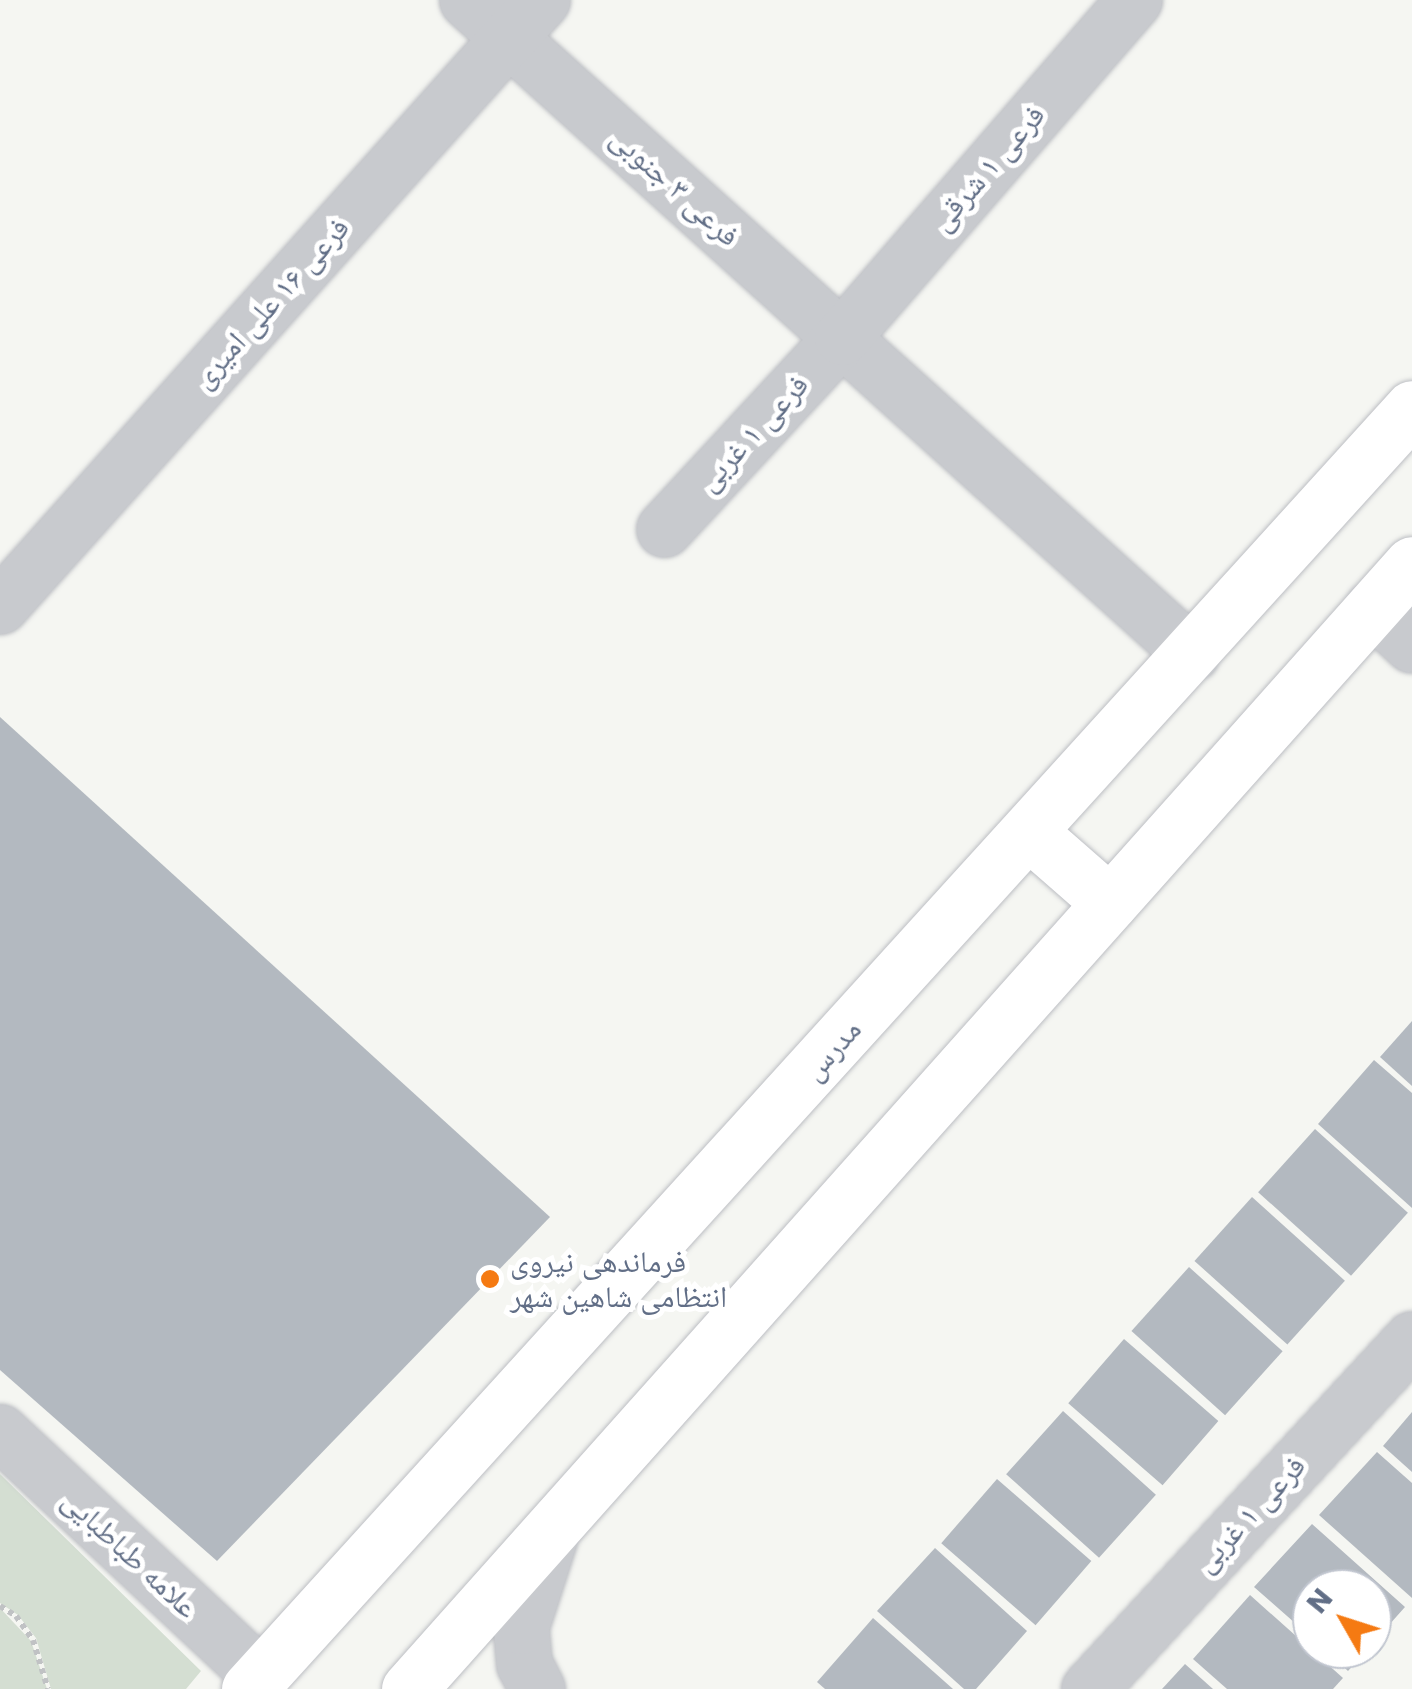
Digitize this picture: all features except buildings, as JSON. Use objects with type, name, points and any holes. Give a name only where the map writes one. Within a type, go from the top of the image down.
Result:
[{"type":"main road","name":"مدرس","points":[[255,1682],[1030,834],[1412,408]]},
{"type":"main road","points":[[409,1689],[1412,564]]},
{"type":"main road","points":[[1030,834],[1110,903]]},
{"type":"street","name":"فرعی ۳ جنوبی","points":[[467,0],[526,18],[842,337],[1192,654]]},
{"type":"street","name":"فرعی ۱ شرقی","points":[[842,337],[1134,0]]},
{"type":"street","name":"فرعی ۱۶ علی امیری","points":[[12,570],[526,18]]},
{"type":"street","name":"فرعی ۱ غربی","points":[[664,529],[842,337]]},
{"type":"street","points":[[1372,608],[1412,644]]},
{"type":"street","name":"فرعی ۱ غربی","points":[[1089,1689],[1412,1339]]},
{"type":"street","name":"علامه طباطبایی","points":[[0,1432],[255,1682]]},
{"type":"street","points":[[537,1689],[524,1664],[521,1626],[552,1530]]},
{"type":"path","points":[[0,1606],[16,1616],[33,1640],[48,1689]]},
{"type":"shaded area","points":[[0,1474],[201,1671],[186,1689],[51,1689],[36,1638],[18,1615],[0,1603]]},
{"type":"shaded area","points":[[0,1608],[31,1641],[47,1689],[0,1689]]},
{"type":"place","name":"فرماندهی نیروی انتظامی شاهین شهر","points":[[490,1279]]}]
